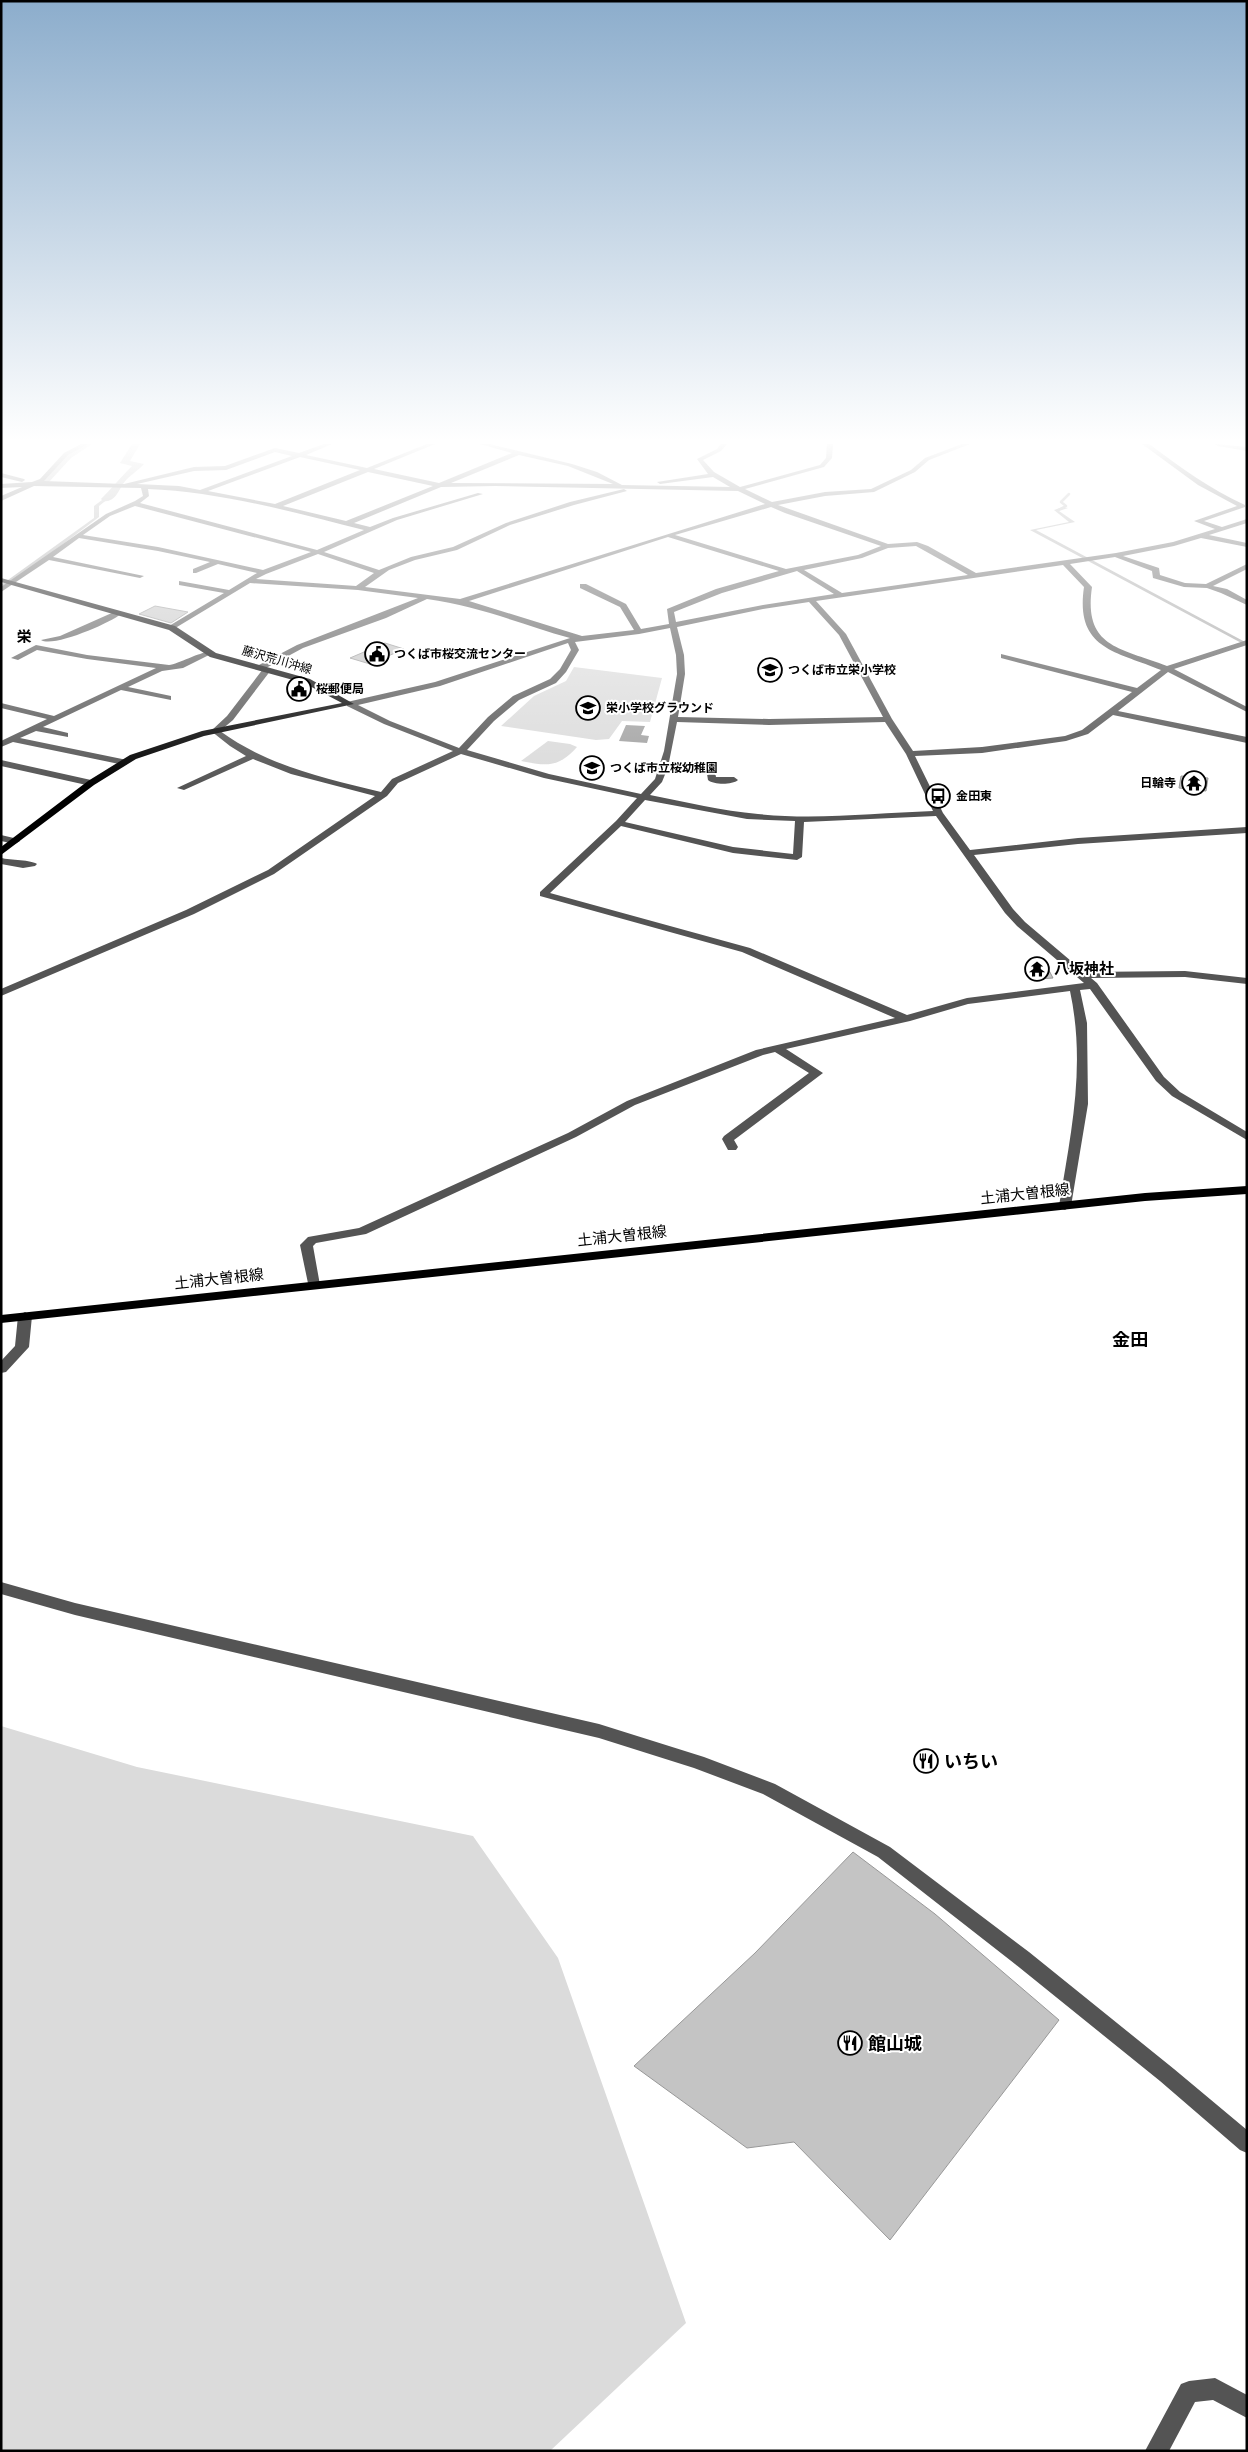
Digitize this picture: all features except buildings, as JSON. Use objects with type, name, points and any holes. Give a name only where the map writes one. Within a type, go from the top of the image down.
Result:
[{"type":"main road","name":"藤沢荒川沖線","points":[[1,580],[172,628],[209,653],[307,681],[350,704]]},
{"type":"main road","points":[[1,852],[91,783],[124,762],[166,745],[216,731],[350,704]]},
{"type":"main road","name":"土浦大曽根線","points":[[1,1318],[1145,1197],[1247,1190]]},
{"type":"street","points":[[1,590],[14,583],[46,558]]},
{"type":"street","points":[[49,558],[140,576]]},
{"type":"street","points":[[204,558],[263,572]]},
{"type":"street","points":[[172,628],[263,572],[300,558]]},
{"type":"street","points":[[337,558],[378,572]]},
{"type":"street","points":[[358,588],[378,572],[412,558]]},
{"type":"street","points":[[460,601],[594,558]]},
{"type":"street","points":[[748,558],[786,572]]},
{"type":"street","points":[[853,558],[786,572],[719,590],[670,611],[680,655],[681,674],[674,719],[659,780],[619,823],[544,894],[746,950],[906,1019]]},
{"type":"street","points":[[945,558],[975,576]]},
{"type":"street","points":[[350,704],[437,684],[570,640],[639,632],[763,607],[1097,558]]},
{"type":"street","points":[[1123,558],[1156,570],[1156,576],[1184,585],[1208,586],[1224,591],[1247,603]]},
{"type":"street","points":[[196,571],[219,561]]},
{"type":"street","points":[[1066,564],[1088,587],[1086,601],[1088,620],[1092,631],[1102,643],[1166,668],[1247,710]]},
{"type":"street","points":[[1208,586],[1247,566]]},
{"type":"street","points":[[798,570],[842,596]]},
{"type":"street","points":[[249,581],[358,588],[424,598],[460,601],[494,610],[533,625],[583,638]]},
{"type":"street","points":[[182,582],[230,592]]},
{"type":"street","points":[[583,586],[623,606],[639,632]]},
{"type":"street","points":[[381,795],[284,768],[253,756],[229,743],[216,731],[230,718],[264,669],[302,644],[408,607],[424,598]]},
{"type":"street","points":[[811,600],[842,634],[888,719],[910,754],[939,812],[1021,924],[1093,985],[1160,1079],[1176,1094],[1247,1137]]},
{"type":"street","points":[[45,640],[62,638],[117,614]]},
{"type":"street","points":[[1,993],[190,912],[270,872],[381,795],[395,781],[462,751],[491,719],[516,698],[553,681],[563,670],[575,650],[570,640]]},
{"type":"street","points":[[910,754],[982,750],[1066,738],[1085,732],[1166,668],[1247,642]]},
{"type":"street","points":[[15,658],[36,647],[87,657],[167,667],[180,666],[209,653]]},
{"type":"street","points":[[1004,656],[1139,691]]},
{"type":"street","points":[[1,744],[53,718],[167,667]]},
{"type":"street","points":[[122,688],[168,698]]},
{"type":"street","points":[[1,704],[53,718]]},
{"type":"street","points":[[350,704],[402,731],[462,751],[593,788],[742,815],[800,818],[939,812]]},
{"type":"street","points":[[1112,712],[1247,740]]},
{"type":"street","points":[[674,719],[769,722],[888,719]]},
{"type":"street","points":[[34,728],[65,735]]},
{"type":"street","points":[[12,739],[124,762]]},
{"type":"street","points":[[180,788],[253,756]]},
{"type":"street","points":[[1,763],[91,783]]},
{"type":"street","points":[[663,769],[711,772],[712,780],[734,780]]},
{"type":"street","points":[[619,823],[733,850],[797,857],[800,818]]},
{"type":"street","points":[[968,853],[1078,841],[1247,830]]},
{"type":"street","points":[[1,838],[15,841]]},
{"type":"street","points":[[1,861],[23,865],[32,864]]},
{"type":"street","points":[[1082,975],[1145,973],[1215,975],[1247,981]]},
{"type":"street","points":[[314,1285],[306,1245],[312,1240],[362,1231],[572,1135],[631,1103],[751,1055],[906,1019],[967,1001],[1093,985]]},
{"type":"street","points":[[1065,1206],[1082,1104],[1082,1023],[1074,987]]},
{"type":"street","points":[[732,1147],[728,1139],[817,1073],[776,1048]]},
{"type":"street","points":[[1,1369],[22,1347],[24,1316]]},
{"type":"street","points":[[1,1588],[104,1616],[599,1731],[698,1762],[769,1789],[884,1852],[1022,1958],[1247,2143]]},
{"type":"street","points":[[1156,2451],[1189,2392],[1215,2389],[1247,2407]]},
{"type":"shaded area","points":[[38,558],[44,558],[1,588],[1,585]]},
{"type":"shaded area","points":[[1083,558],[1089,558],[1247,643],[1247,646]]},
{"type":"shaded area","name":"栄小学校グラウンド","points":[[574,667],[662,678],[650,722],[622,721],[609,739],[596,740],[501,726],[534,696],[566,681]]},
{"type":"shaded area","points":[[626,725],[645,726],[641,735],[649,736],[647,743],[619,741]]},
{"type":"shaded area","points":[[548,741],[570,744],[577,747],[564,759],[552,764],[521,761]]},
{"type":"shaded area","points":[[1,1726],[137,1767],[473,1836],[558,1958],[686,2323],[550,2451],[1,2451]]},
{"type":"place","name":"つくば市桜交流センター","points":[[377,654]]},
{"type":"place","name":"つくば市立栄小学校","points":[[770,670]]},
{"type":"place","name":"桜郵便局","points":[[299,689]]},
{"type":"place","name":"栄小学校グラウンド","points":[[588,708]]},
{"type":"place","name":"つくば市立桜幼稚園","points":[[592,768]]},
{"type":"place","name":"日輪寺","points":[[1194,783]]},
{"type":"place","name":"金田東","points":[[938,796]]},
{"type":"place","name":"八坂神社","points":[[1037,969]]},
{"type":"place","name":"いちい","points":[[926,1761]]},
{"type":"place","name":"館山城","points":[[850,2043]]},
{"type":"district","name":"栄","points":[[24,637]]},
{"type":"district","name":"金田","points":[[1130,1339]]}]
